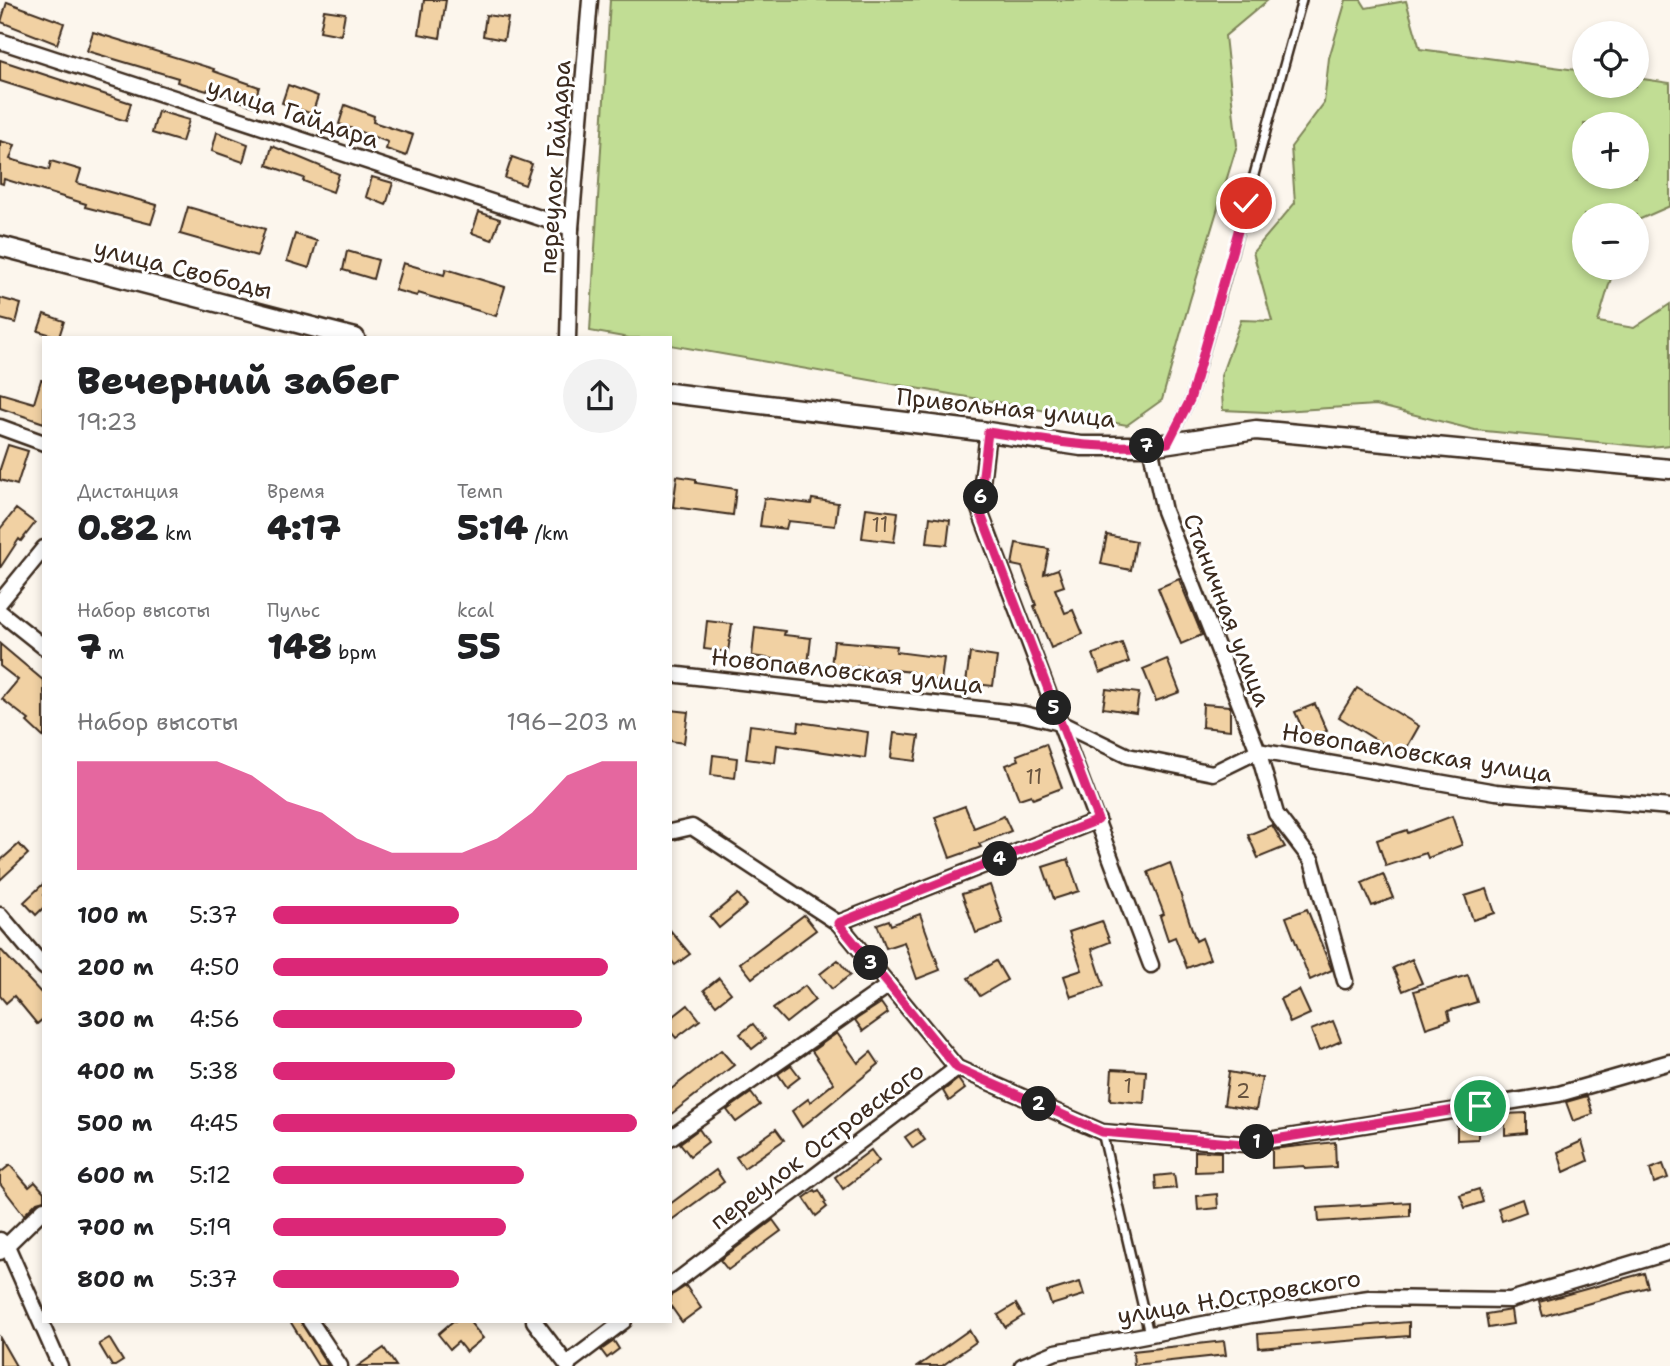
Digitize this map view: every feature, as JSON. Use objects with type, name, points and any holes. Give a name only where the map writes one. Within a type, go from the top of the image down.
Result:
[{"type":"street","name":"переулок Гайдара","points":[[568,336],[571,228],[590,0]]},
{"type":"street","name":"улица Гайдара","points":[[0,41],[571,228]]},
{"type":"street","name":"улица Свободы","points":[[0,246],[347,336]]},
{"type":"street","name":"Привольная улица","points":[[672,393],[1081,446],[1150,446],[1256,430],[1670,469]]},
{"type":"street","points":[[0,427],[42,442]]},
{"type":"street","points":[[988,432],[979,509],[1151,965]]},
{"type":"street","name":"Станичная улица","points":[[1150,446],[1164,511],[1258,751],[1276,814],[1312,861],[1345,981]]},
{"type":"street","points":[[0,602],[42,550]]},
{"type":"street","points":[[0,612],[42,645]]},
{"type":"street","name":"Новопавловская улица","points":[[672,674],[1024,714],[1060,723],[1128,756],[1213,773],[1258,751],[1496,792],[1670,807]]},
{"type":"street","points":[[838,923],[1098,820]]},
{"type":"street","points":[[672,832],[692,827],[838,923],[957,1068],[1102,1132],[1244,1144],[1559,1094],[1670,1062]]},
{"type":"street","points":[[0,915],[42,965]]},
{"type":"street","points":[[672,1137],[889,985]]},
{"type":"street","name":"переулок Островского","points":[[672,1284],[957,1068]]},
{"type":"street","points":[[42,1211],[3,1247],[60,1366]]},
{"type":"street","name":"улица Н.Островского","points":[[1022,1366],[1056,1352],[1251,1315],[1369,1298],[1510,1300],[1670,1252]]},
{"type":"street","points":[[311,1323],[340,1366]]},
{"type":"street","points":[[536,1323],[567,1365],[621,1323]]},
{"type":"lane","points":[[1168,443],[1190,400],[1302,0]]},
{"type":"lane","points":[[1102,1132],[1149,1334]]},
{"type":"green space","points":[[610,0],[1268,0],[1225,36],[1237,145],[1162,400],[1127,425],[672,345],[672,336],[618,336],[590,331]]},
{"type":"green space","points":[[1346,0],[1361,0],[1366,8],[1406,1],[1420,49],[1572,69],[1572,98],[1649,98],[1649,80],[1670,83],[1670,206],[1649,215],[1649,203],[1572,203],[1572,280],[1610,280],[1598,322],[1634,328],[1670,304],[1670,445],[1649,447],[1475,430],[1376,405],[1266,412],[1223,410],[1221,376],[1241,320],[1272,321],[1253,252],[1295,203],[1291,147],[1324,103],[1329,58]]},
{"type":"building","points":[[424,0],[446,0],[440,38],[419,34]]},
{"type":"building","points":[[7,2],[64,23],[57,44],[1,22]]},
{"type":"building","points":[[324,10],[345,13],[341,35],[320,31]]},
{"type":"building","points":[[486,15],[508,18],[504,40],[483,36]]},
{"type":"building","points":[[93,32],[214,69],[213,71],[259,87],[253,106],[208,89],[207,91],[177,82],[178,78],[87,51]]},
{"type":"building","points":[[0,60],[131,103],[126,121],[0,81]]},
{"type":"building","points":[[288,85],[318,96],[312,114],[282,103]]},
{"type":"building","points":[[345,105],[374,116],[373,122],[413,135],[406,156],[386,149],[388,142],[339,124]]},
{"type":"building","points":[[158,111],[189,120],[182,142],[152,133]]},
{"type":"building","points":[[217,132],[248,144],[243,162],[212,151]]},
{"type":"building","points":[[0,141],[15,145],[10,159],[49,170],[51,161],[81,170],[77,183],[157,205],[151,224],[85,207],[86,204],[4,179],[3,184],[0,183]]},
{"type":"building","points":[[272,146],[339,174],[333,192],[267,165]]},
{"type":"building","points":[[512,157],[532,164],[525,185],[505,178]]},
{"type":"building","points":[[372,177],[393,183],[386,205],[366,197]]},
{"type":"building","points":[[188,207],[265,229],[257,256],[180,234]]},
{"type":"building","points":[[479,212],[500,219],[492,240],[472,233]]},
{"type":"building","points":[[295,234],[317,241],[309,268],[287,261]]},
{"type":"building","points":[[347,251],[378,260],[373,279],[343,270]]},
{"type":"building","points":[[403,263],[444,275],[446,269],[505,287],[496,316],[418,293],[417,296],[395,290]]},
{"type":"building","points":[[0,298],[21,304],[16,323],[0,319]]},
{"type":"building","points":[[44,314],[64,321],[59,336],[38,331]]},
{"type":"building","points":[[42,380],[42,422],[0,408],[0,393],[34,403]]},
{"type":"building","points":[[8,445],[28,451],[17,485],[0,480],[0,469]]},
{"type":"building","points":[[677,476],[696,479],[696,483],[736,489],[733,515],[673,507]]},
{"type":"building","points":[[764,498],[811,504],[812,499],[838,503],[835,526],[788,521],[786,529],[760,526]]},
{"type":"building","points":[[866,508],[898,512],[894,542],[862,538]]},
{"type":"building","points":[[16,509],[35,523],[21,541],[19,539],[0,568],[0,529]]},
{"type":"building","points":[[930,517],[950,520],[947,545],[927,543]]},
{"type":"building","points":[[1107,535],[1136,541],[1131,570],[1101,564]]},
{"type":"building","points":[[1016,543],[1049,549],[1044,574],[1058,569],[1064,586],[1055,589],[1065,613],[1073,610],[1083,634],[1051,648],[1022,567],[1012,565]]},
{"type":"building","points":[[1179,579],[1202,635],[1181,644],[1158,588]]},
{"type":"building","points":[[707,621],[732,624],[728,652],[704,649]]},
{"type":"building","points":[[755,627],[785,631],[784,635],[811,638],[808,664],[752,656]]},
{"type":"building","points":[[834,641],[897,646],[896,652],[944,658],[941,681],[911,677],[912,672],[831,666]]},
{"type":"building","points":[[1122,643],[1129,662],[1100,673],[1093,654]]},
{"type":"building","points":[[0,644],[42,679],[42,736],[27,722],[29,720],[2,699],[18,680],[0,666]]},
{"type":"building","points":[[970,653],[997,657],[993,686],[966,683]]},
{"type":"building","points":[[1167,659],[1180,692],[1156,701],[1143,669]]},
{"type":"building","points":[[1357,688],[1419,726],[1402,756],[1339,717]]},
{"type":"building","points":[[1106,689],[1139,693],[1136,713],[1103,708]]},
{"type":"building","points":[[1203,704],[1230,706],[1230,730],[1202,727]]},
{"type":"building","points":[[1315,704],[1327,731],[1307,739],[1295,712]]},
{"type":"building","points":[[672,710],[688,712],[684,743],[672,741]]},
{"type":"building","points":[[799,722],[868,732],[865,758],[777,745],[775,763],[746,759],[750,725],[798,731]]},
{"type":"building","points":[[894,733],[919,736],[915,761],[891,758]]},
{"type":"building","points":[[1046,744],[1062,788],[1033,799],[1031,795],[1019,799],[1006,765],[1019,760],[1017,755]]},
{"type":"building","points":[[713,755],[737,758],[735,778],[711,775]]},
{"type":"building","points":[[965,806],[974,828],[1004,816],[1011,831],[979,844],[981,847],[950,858],[935,817]]},
{"type":"building","points":[[1452,816],[1462,845],[1428,858],[1426,853],[1386,866],[1377,840],[1407,830],[1408,833]]},
{"type":"building","points":[[1272,825],[1285,847],[1258,858],[1248,835]]},
{"type":"building","points":[[19,844],[28,854],[0,880],[0,861]]},
{"type":"building","points":[[1068,859],[1079,891],[1054,899],[1043,867]]},
{"type":"building","points":[[1170,863],[1196,941],[1202,938],[1210,959],[1187,968],[1175,937],[1168,940],[1160,916],[1164,914],[1148,872]]},
{"type":"building","points":[[1383,874],[1393,898],[1372,906],[1362,883]]},
{"type":"building","points":[[42,885],[42,909],[36,915],[24,902]]},
{"type":"building","points":[[990,885],[1003,923],[976,933],[962,894]]},
{"type":"building","points":[[1487,889],[1495,913],[1473,920],[1465,896]]},
{"type":"building","points":[[738,894],[747,905],[719,928],[710,917]]},
{"type":"building","points":[[1307,909],[1332,970],[1310,980],[1286,917]]},
{"type":"building","points":[[920,914],[940,970],[917,979],[904,942],[886,948],[877,924],[889,920],[891,925]]},
{"type":"building","points":[[804,915],[816,930],[752,978],[740,963]]},
{"type":"building","points":[[1102,921],[1110,942],[1092,949],[1104,986],[1071,997],[1064,976],[1082,970],[1069,932]]},
{"type":"building","points":[[672,932],[690,954],[675,965],[672,961]]},
{"type":"building","points":[[0,949],[42,994],[42,1020],[37,1024],[14,996],[6,1003],[0,996]]},
{"type":"building","points":[[1412,959],[1422,983],[1403,991],[1393,968]]},
{"type":"building","points":[[838,960],[850,975],[832,989],[820,974]]},
{"type":"building","points":[[996,961],[1007,980],[980,996],[968,978]]},
{"type":"building","points":[[1468,975],[1477,1002],[1448,1011],[1450,1020],[1426,1028],[1414,991]]},
{"type":"building","points":[[719,978],[731,993],[716,1005],[704,990]]},
{"type":"building","points":[[805,986],[815,1000],[786,1023],[773,1009]]},
{"type":"building","points":[[1299,990],[1310,1014],[1290,1023],[1280,999]]},
{"type":"building","points":[[881,1003],[888,1013],[863,1031],[855,1020]]},
{"type":"building","points":[[688,1005],[700,1020],[676,1038],[672,1033],[672,1017]]},
{"type":"building","points":[[1333,1021],[1341,1041],[1319,1051],[1311,1030]]},
{"type":"building","points":[[753,1024],[765,1039],[752,1049],[740,1034]]},
{"type":"building","points":[[837,1033],[858,1063],[871,1052],[879,1064],[802,1127],[792,1111],[808,1099],[810,1102],[834,1083],[812,1051]]},
{"type":"building","points":[[721,1050],[734,1065],[672,1113],[672,1088]]},
{"type":"building","points":[[791,1065],[800,1077],[787,1087],[778,1074]]},
{"type":"building","points":[[1112,1069],[1146,1071],[1144,1103],[1110,1100]]},
{"type":"building","points":[[1229,1072],[1262,1078],[1256,1110],[1224,1105]]},
{"type":"building","points":[[958,1079],[965,1089],[949,1101],[943,1091]]},
{"type":"building","points":[[751,1093],[760,1105],[736,1122],[727,1110]]},
{"type":"building","points":[[1587,1096],[1593,1114],[1573,1121],[1566,1102]]},
{"type":"building","points":[[1526,1113],[1526,1133],[1505,1135],[1505,1114]]},
{"type":"building","points":[[1478,1118],[1478,1139],[1457,1140],[1457,1120]]},
{"type":"building","points":[[699,1129],[708,1142],[690,1156],[680,1143]]},
{"type":"building","points":[[776,1129],[784,1140],[744,1168],[736,1157]]},
{"type":"building","points":[[917,1129],[925,1140],[913,1148],[905,1137]]},
{"type":"building","points":[[1582,1141],[1588,1161],[1564,1172],[1558,1152]]},
{"type":"building","points":[[1335,1142],[1336,1167],[1272,1168],[1272,1149]]},
{"type":"building","points":[[871,1150],[879,1161],[843,1189],[835,1177]]},
{"type":"building","points":[[1195,1151],[1221,1152],[1221,1171],[1195,1172]]},
{"type":"building","points":[[1663,1164],[1668,1178],[1654,1183],[1650,1169]]},
{"type":"building","points":[[10,1165],[29,1187],[35,1182],[42,1190],[42,1201],[24,1215],[0,1184],[0,1173]]},
{"type":"building","points":[[716,1170],[724,1182],[672,1220],[672,1203]]},
{"type":"building","points":[[1174,1174],[1176,1188],[1156,1190],[1155,1176]]},
{"type":"building","points":[[1479,1189],[1483,1202],[1465,1208],[1460,1195]]},
{"type":"building","points":[[819,1190],[827,1207],[816,1216],[804,1198]]},
{"type":"building","points":[[1217,1194],[1218,1208],[1198,1210],[1197,1196]]},
{"type":"building","points":[[1522,1199],[1526,1212],[1502,1221],[1498,1208]]},
{"type":"building","points":[[1410,1202],[1410,1216],[1319,1222],[1318,1208]]},
{"type":"building","points":[[773,1220],[781,1231],[728,1270],[720,1260]]},
{"type":"building","points":[[1644,1273],[1648,1287],[1543,1316],[1539,1302]]},
{"type":"building","points":[[1080,1282],[1084,1295],[1051,1305],[1047,1292]]},
{"type":"building","points":[[686,1286],[701,1308],[682,1322],[672,1308],[672,1295]]},
{"type":"building","points":[[1016,1304],[1023,1316],[1005,1327],[998,1315]]},
{"type":"building","points":[[1511,1310],[1513,1324],[1488,1328],[1486,1314]]},
{"type":"building","points":[[1409,1322],[1409,1336],[1259,1348],[1258,1334]]},
{"type":"building","points":[[291,1323],[301,1323],[328,1366],[318,1366]]},
{"type":"building","points":[[451,1323],[471,1323],[483,1338],[466,1352],[458,1342],[450,1349],[438,1334]]},
{"type":"building","points":[[969,1330],[976,1342],[942,1366],[918,1366]]},
{"type":"building","points":[[0,1338],[16,1366],[0,1366]]},
{"type":"building","points":[[109,1338],[123,1361],[115,1366],[112,1366],[99,1344]]},
{"type":"building","points":[[614,1341],[619,1349],[607,1358],[601,1350]]},
{"type":"building","points":[[1224,1341],[1226,1355],[1134,1365],[1133,1351]]},
{"type":"building","points":[[384,1348],[396,1366],[358,1366]]},
{"type":"route","points":[[1246,203],[1190,400],[1168,443],[1150,446],[1081,446],[988,432],[979,509],[1098,820],[838,923],[957,1068],[1102,1132],[1244,1144],[1480,1106]]}]
